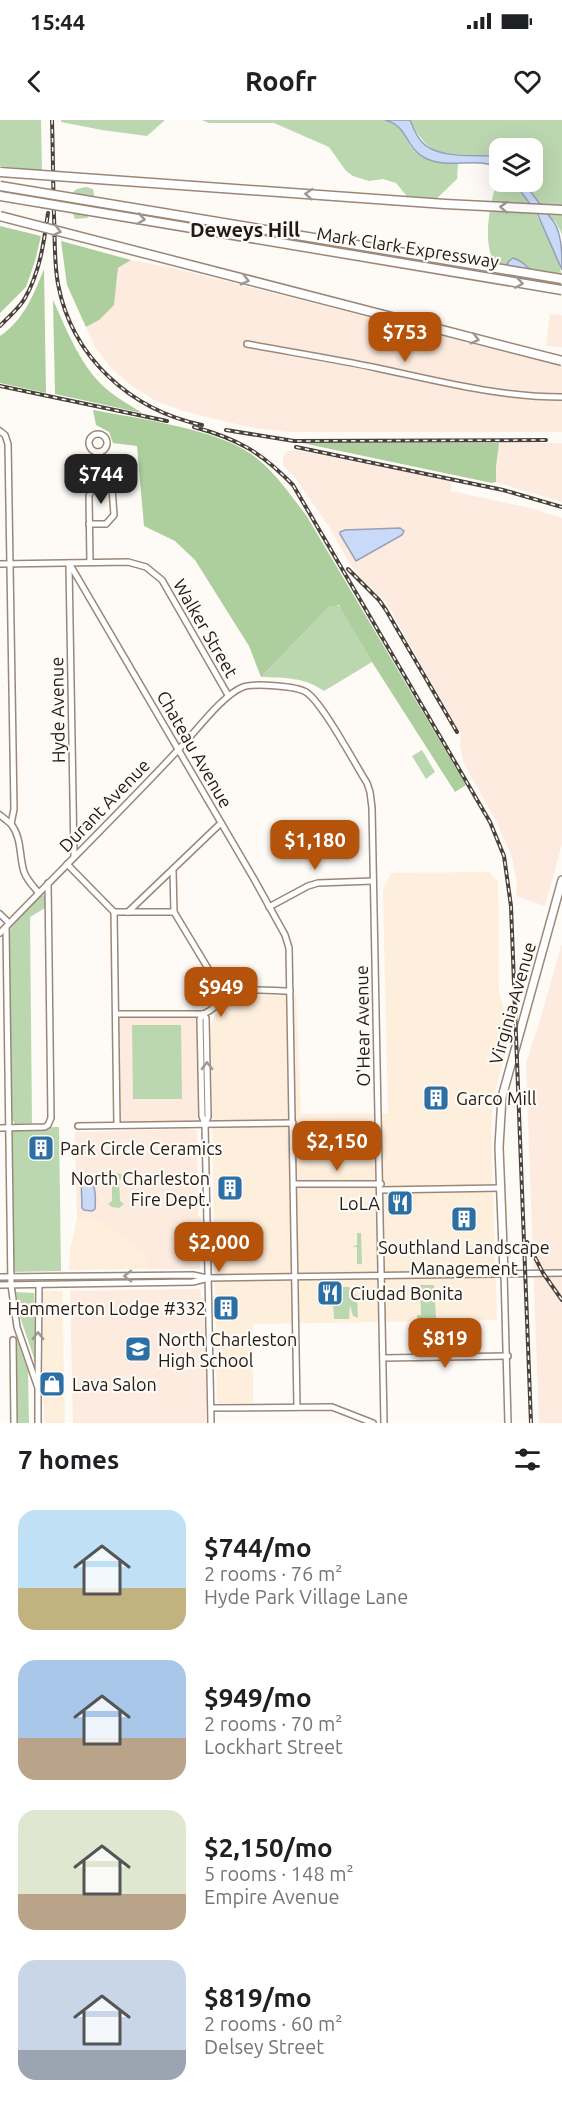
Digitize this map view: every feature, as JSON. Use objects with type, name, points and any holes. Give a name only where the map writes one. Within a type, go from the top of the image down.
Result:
[{"type":"highway","points":[[0,172],[562,210]]},
{"type":"highway","name":"Mark Clark Expressway","points":[[0,186],[562,279]]},
{"type":"highway","name":"Mark Clark Expressway","points":[[0,196],[562,290]]},
{"type":"highway","points":[[0,216],[562,361]]},
{"type":"main road","name":"Virginia Avenue","points":[[504,1273],[499,1135],[504,1084],[562,880]]},
{"type":"street","points":[[247,344],[516,395],[562,397]]},
{"type":"street","points":[[0,431],[5,435],[8,444],[14,809],[11,824]]},
{"type":"street","points":[[90,562],[89,492],[100,471],[102,462],[100,452]]},
{"type":"street","points":[[89,524],[106,524],[114,514],[112,488],[100,471]]},
{"type":"street","points":[[0,491],[8,491]]},
{"type":"street","name":"Chateau Avenue","points":[[69,563],[221,823],[285,935],[289,948],[297,1407]]},
{"type":"street","name":"Hyde Avenue","points":[[69,563],[74,857]]},
{"type":"street","name":"Walker Street","points":[[0,564],[137,563],[154,572],[162,580],[228,695]]},
{"type":"street","name":"O'Hear Avenue","points":[[228,695],[251,685],[279,687],[306,693],[318,704],[367,783],[370,792],[381,1187],[384,1423]]},
{"type":"street","name":"Durant Avenue","points":[[0,933],[179,750],[228,695]]},
{"type":"street","points":[[0,815],[11,824],[17,833],[27,879],[38,892]]},
{"type":"street","points":[[128,912],[221,823]]},
{"type":"street","points":[[67,864],[114,912],[117,1125]]},
{"type":"street","points":[[173,871],[174,912],[218,985],[216,1005]]},
{"type":"street","points":[[269,907],[318,883],[373,881]]},
{"type":"street","points":[[0,1128],[45,1127],[51,1118],[48,883]]},
{"type":"street","points":[[114,912],[174,912]]},
{"type":"street","points":[[0,914],[7,925],[11,1285],[17,1327],[38,1388]]},
{"type":"street","points":[[218,985],[238,991],[290,991]]},
{"type":"street","points":[[116,1014],[209,1013],[216,1005],[238,991]]},
{"type":"street","points":[[203,1014],[206,1018],[208,1106],[208,1117],[205,1124],[211,1423]]},
{"type":"street","points":[[78,1126],[293,1124]]},
{"type":"street","points":[[294,1185],[501,1188]]},
{"type":"street","name":"Virginia Avenue","points":[[504,1273],[508,1423]]},
{"type":"street","points":[[0,1277],[193,1275],[207,1278],[562,1273]]},
{"type":"street","points":[[0,1285],[193,1282],[207,1278]]},
{"type":"street","points":[[38,1423],[39,1285]]},
{"type":"street","points":[[13,1340],[14,1423]]},
{"type":"street","points":[[383,1358],[508,1356]]},
{"type":"street","points":[[211,1408],[332,1407],[374,1423]]},
{"type":"shaded area","points":[[131,260],[172,268],[562,366],[562,432],[289,432],[255,428],[219,420],[156,401],[132,386],[112,369],[95,347],[86,327],[99,320],[117,284],[118,268]]},
{"type":"shaded area","points":[[550,314],[562,315],[562,347],[546,346]]},
{"type":"shaded area","points":[[499,443],[562,443],[562,502],[496,482]]},
{"type":"shaded area","points":[[294,450],[451,481],[451,491],[530,508],[562,518],[562,844],[545,906],[516,896],[517,882],[512,858],[497,822],[463,762],[461,735],[386,602],[350,564],[330,528],[296,479],[283,465],[286,452]]},
{"type":"shaded area","points":[[489,872],[498,882],[499,994],[511,1028],[493,1100],[491,1131],[497,1320],[253,1324],[253,1403],[217,1403],[211,1040],[211,1025],[215,1015],[227,1002],[241,996],[296,995],[301,1114],[388,1113],[383,889],[391,873]]},
{"type":"shaded area","points":[[562,943],[562,1423],[539,1423],[526,1063]]},
{"type":"shaded area","points":[[116,1014],[203,1014],[200,1019],[202,1116],[205,1124],[117,1125]]},
{"type":"shaded area","points":[[197,1130],[198,1216],[203,1220],[198,1226],[200,1269],[148,1269],[147,1257],[111,1226],[108,1227],[95,1217],[77,1219],[75,1132]]},
{"type":"shaded area","points":[[95,1216],[108,1227],[111,1226],[148,1257],[148,1269],[69,1270],[70,1250],[77,1219]]},
{"type":"shaded area","name":"North Charleston High School","points":[[200,1289],[205,1324],[206,1423],[73,1423],[70,1291]]},
{"type":"shaded area","points":[[42,1291],[62,1291],[65,1423],[44,1423]]},
{"type":"green space","points":[[0,120],[41,120],[42,171],[0,166]]},
{"type":"green space","points":[[61,120],[165,120],[147,136],[102,130],[61,122]]},
{"type":"green space","points":[[202,120],[385,120],[400,128],[417,154],[440,162],[458,163],[457,179],[432,203],[410,200],[396,183],[383,179],[369,181],[353,176],[346,171],[329,147],[274,123],[209,123]]},
{"type":"green space","points":[[410,120],[562,120],[562,234],[555,221],[531,192],[543,192],[543,138],[489,138],[489,156],[459,155],[433,149],[421,139]]},
{"type":"green space","points":[[86,187],[93,189],[93,208],[87,218],[75,219],[71,209],[71,194],[77,189]]},
{"type":"green space","points":[[495,192],[521,192],[552,244],[561,271],[562,282],[558,286],[512,279],[500,271],[489,247],[489,217]]},
{"type":"green space","points":[[0,226],[41,236],[26,287],[0,313]]},
{"type":"green space","points":[[61,241],[131,260],[118,268],[114,305],[99,320],[86,327],[67,285]]},
{"type":"green space","points":[[44,269],[46,393],[0,383],[0,336],[22,314]]},
{"type":"green space","points":[[53,300],[76,349],[91,372],[110,392],[142,413],[55,394]]},
{"type":"green space","points":[[93,410],[197,431],[236,445],[266,467],[306,515],[466,785],[455,792],[372,662],[339,605],[329,607],[261,677],[249,646],[195,560],[175,541],[144,526],[137,446],[113,443],[109,432],[96,425]]},
{"type":"green space","points":[[302,443],[499,443],[496,482],[492,483]]},
{"type":"green space","points":[[334,604],[341,607],[372,662],[324,691],[302,681],[261,677],[329,607]]},
{"type":"green space","points":[[422,750],[435,772],[426,779],[412,756]]},
{"type":"green space","points":[[41,895],[45,896],[45,908],[30,917],[32,1123],[15,1124],[12,1119],[9,930]]},
{"type":"green space","points":[[132,1025],[181,1025],[182,1099],[133,1099]]},
{"type":"green space","points":[[59,1127],[61,1271],[11,1272],[9,1128]]},
{"type":"green space","points":[[113,1173],[124,1177],[119,1180],[120,1201],[124,1204],[119,1208],[108,1204],[112,1201],[112,1180],[107,1178]]},
{"type":"green space","points":[[357,1233],[361,1233],[362,1264],[357,1264],[357,1247],[352,1247],[357,1245]]},
{"type":"green space","points":[[420,1285],[434,1285],[436,1318],[417,1318],[417,1315],[421,1315]]},
{"type":"green space","points":[[343,1287],[349,1287],[357,1296],[358,1318],[353,1316],[350,1305],[349,1319],[334,1319],[333,1304],[338,1304],[338,1301],[343,1300]]},
{"type":"green space","points":[[16,1292],[34,1293],[36,1364],[19,1314]]},
{"type":"green space","points":[[17,1339],[28,1371],[29,1423],[15,1423],[13,1340]]},
{"type":"water","points":[[385,120],[410,120],[419,139],[428,147],[455,155],[489,156],[489,165],[443,163],[425,158],[413,148],[403,132],[393,123]]},
{"type":"water","points":[[521,192],[531,192],[554,222],[560,241],[562,270],[538,215]]},
{"type":"water","points":[[513,258],[525,265],[541,284],[513,274],[506,266]]},
{"type":"water","points":[[400,528],[404,531],[402,535],[356,561],[340,534],[345,530]]},
{"type":"water","points":[[81,1175],[93,1184],[95,1209],[92,1211],[82,1208]]},
{"type":"railway","points":[[52,120],[57,276],[65,311],[76,335],[109,377],[129,393],[176,418],[202,425]]},
{"type":"railway","points":[[0,326],[20,306],[30,288],[41,257],[48,213]]},
{"type":"railway","points":[[0,386],[167,421]]},
{"type":"railway","points":[[194,427],[224,436],[248,448],[293,485],[490,822],[504,856],[511,906],[531,1423]]},
{"type":"railway","points":[[226,430],[294,441],[546,440]]},
{"type":"railway","points":[[296,447],[503,490],[562,507]]},
{"type":"railway","points":[[348,569],[386,610],[457,732]]},
{"type":"railway","points":[[527,1242],[543,1273],[562,1300]]},
{"type":"place","name":"Garco Mill","points":[[436,1098]]},
{"type":"place","name":"Park Circle Ceramics","points":[[41,1148]]},
{"type":"place","name":"North Charleston Fire Dept.","points":[[230,1188]]},
{"type":"place","name":"LoLA","points":[[400,1203]]},
{"type":"place","name":"Southland Landscape Management","points":[[464,1219]]},
{"type":"place","name":"Ciudad Bonita","points":[[330,1293]]},
{"type":"place","name":"Hammerton Lodge #332","points":[[226,1308]]},
{"type":"place","name":"North Charleston High School","points":[[138,1349]]},
{"type":"place","name":"Lava Salon","points":[[52,1384]]},
{"type":"district","name":"Deweys Hill","points":[[245,229]]}]
